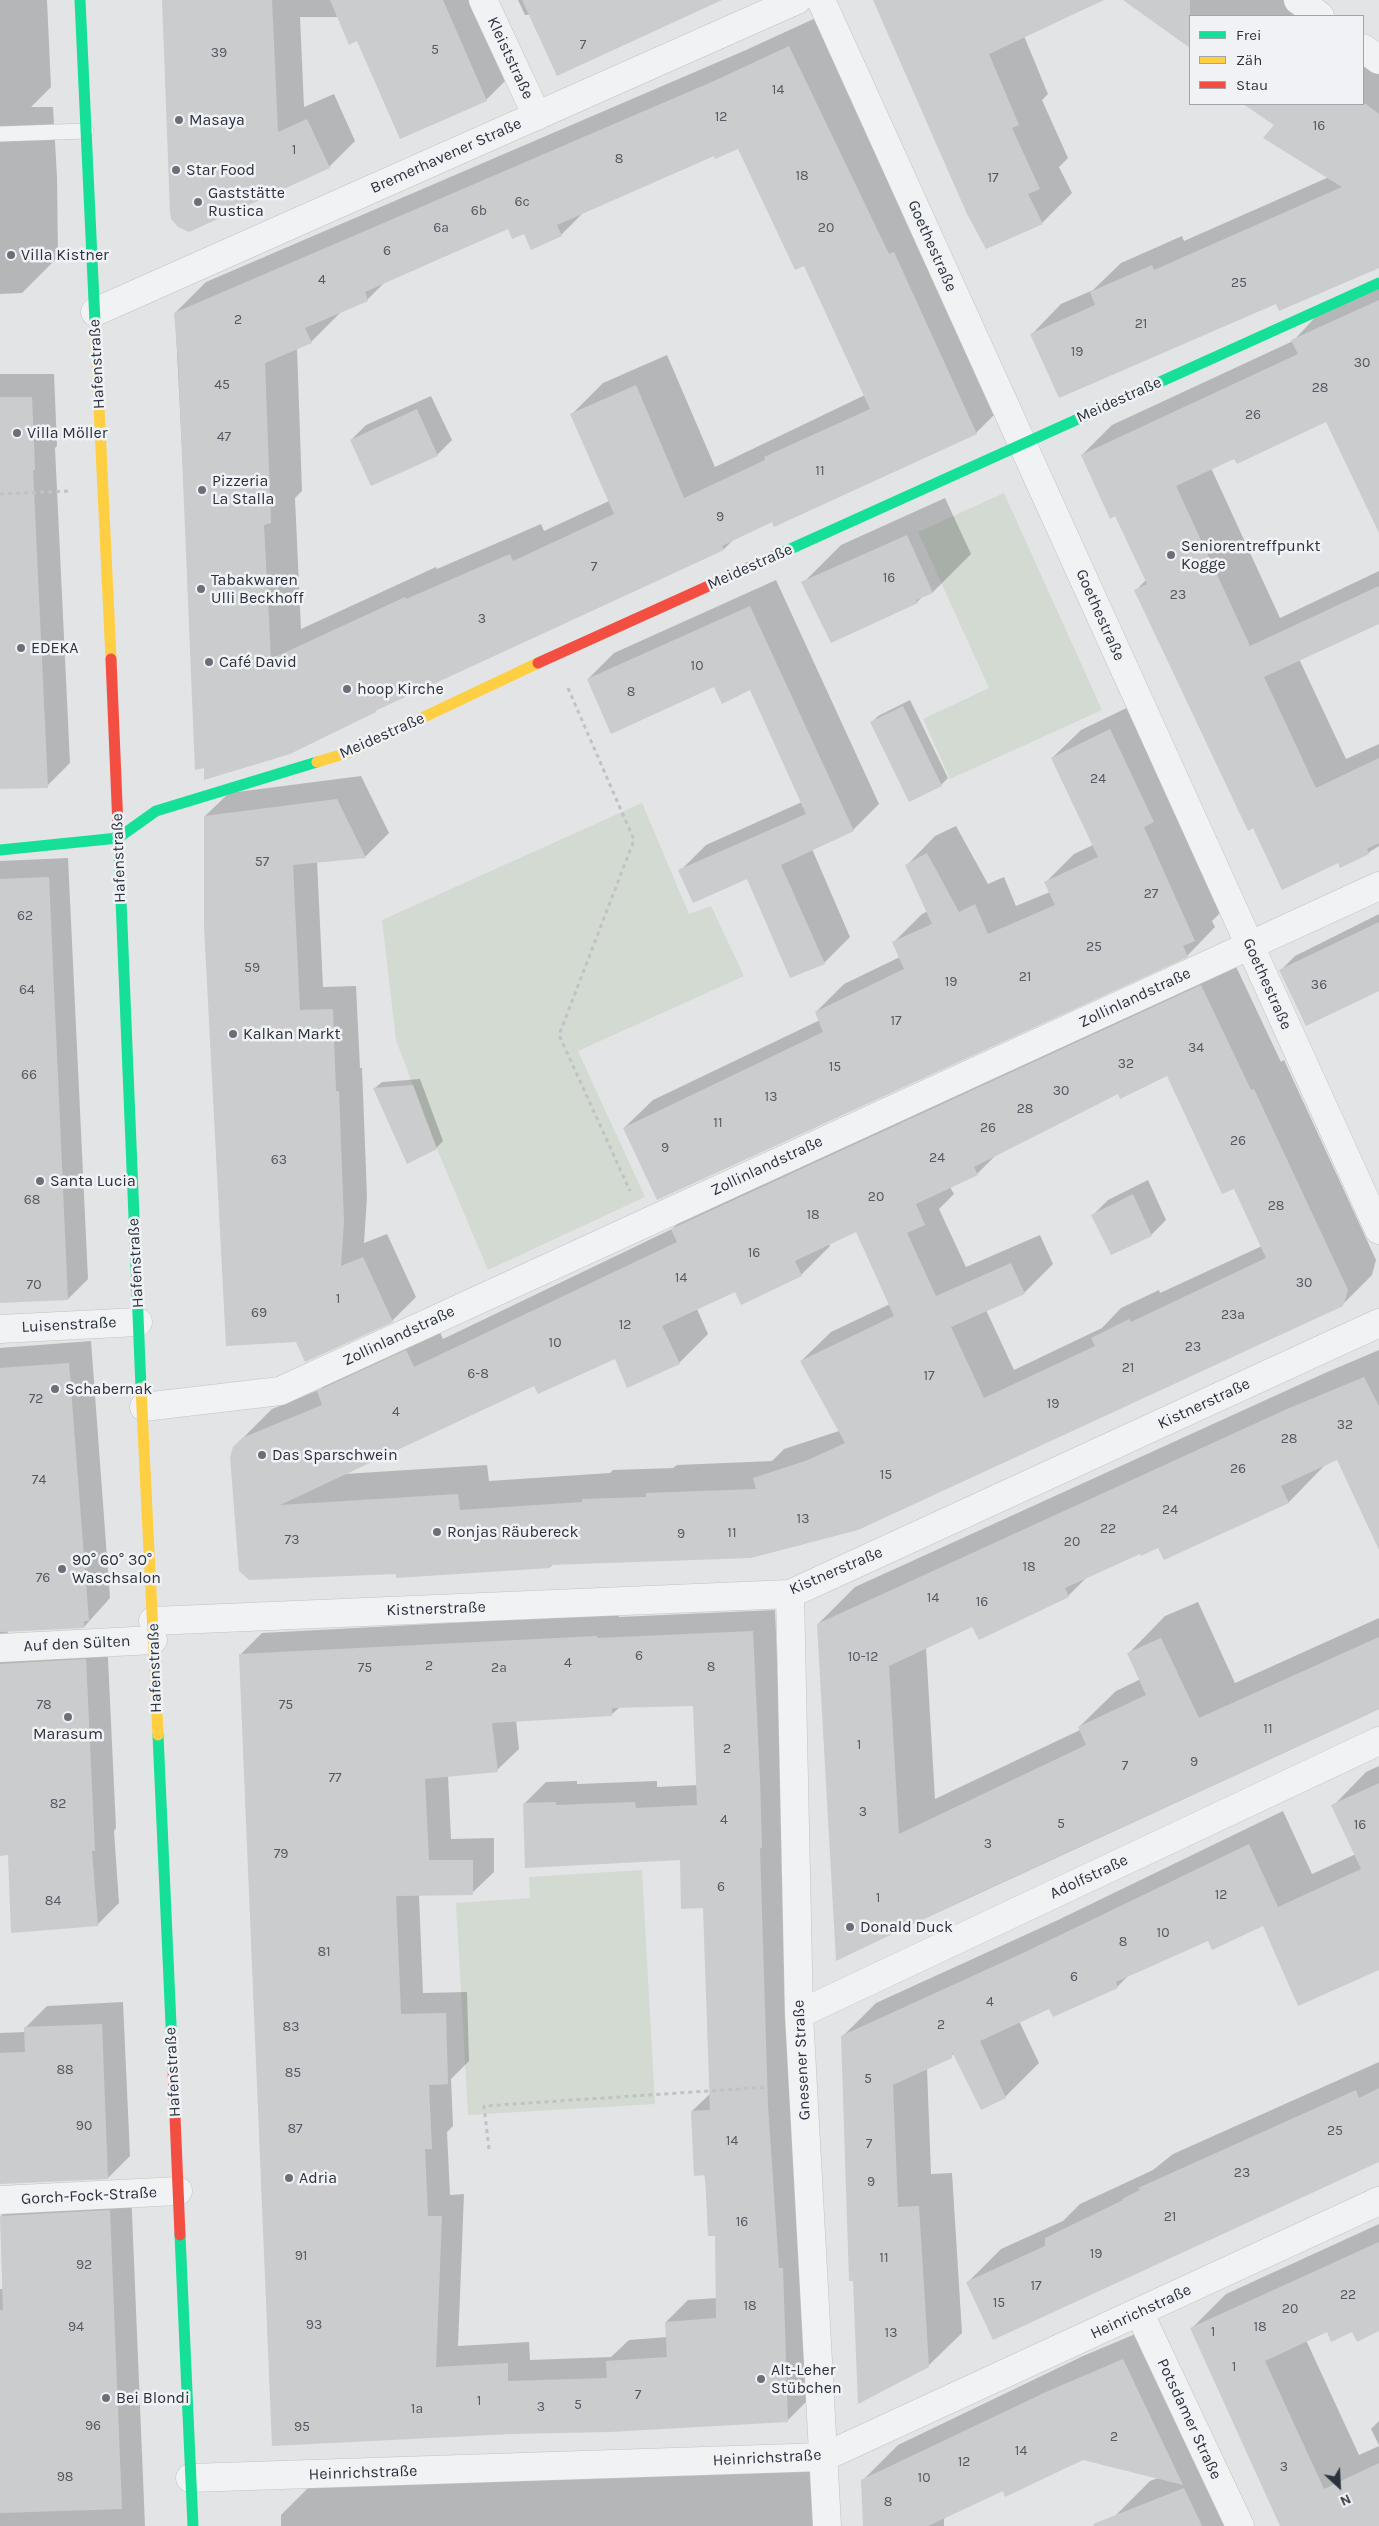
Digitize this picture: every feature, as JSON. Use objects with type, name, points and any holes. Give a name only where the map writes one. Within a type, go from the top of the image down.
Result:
[{"type":"main road","name":"Hafenstraße","points":[[80,0],[103,489],[138,1322],[144,1407],[192,2526]]},
{"type":"main road","name":"Meidestraße","points":[[118,838],[156,811],[350,752],[554,656],[1379,283]]},
{"type":"main road","points":[[0,850],[118,838]]},
{"type":"street","name":"Kleiststraße","points":[[484,0],[537,116]]},
{"type":"street","name":"Bremerhavener Straße","points":[[95,312],[797,0]]},
{"type":"street","name":"Goethestraße","points":[[820,0],[1379,1230]]},
{"type":"street","points":[[1298,0],[1319,15]]},
{"type":"street","points":[[1364,49],[1379,60]]},
{"type":"street","name":"Zollinlandstraße","points":[[144,1407],[280,1390],[1379,886]]},
{"type":"street","name":"Luisenstraße","points":[[0,1329],[138,1322]]},
{"type":"street","name":"Kistnerstraße","points":[[153,1631],[790,1594],[1379,1323]]},
{"type":"street","name":"Gnesener Straße","points":[[790,1594],[799,2014],[827,2526]]},
{"type":"street","name":"Auf den Sülten","points":[[0,1648],[153,1631]]},
{"type":"street","name":"Adolfstraße","points":[[799,2014],[1379,1741]]},
{"type":"street","name":"Gorch-Fock-Straße","points":[[0,2200],[178,2191]]},
{"type":"street","name":"Heinrichstraße","points":[[190,2478],[824,2457],[1379,2201]]},
{"type":"street","name":"Potsdamer Straße","points":[[1139,2312],[1240,2526]]},
{"type":"lane","points":[[0,134],[86,131]]},
{"type":"path","points":[[0,494],[103,489]]},
{"type":"path","points":[[554,656],[634,840],[559,1035],[635,1202],[646,1221]]},
{"type":"path","points":[[489,2149],[484,2106],[803,2084]]},
{"type":"shaded area","points":[[1004,493],[1102,710],[950,779],[923,719],[989,688],[918,532]]},
{"type":"shaded area","points":[[642,803],[689,914],[711,906],[744,976],[578,1051],[645,1197],[488,1270],[437,1149],[396,1040],[382,920]]},
{"type":"shaded area","points":[[642,1870],[655,2104],[468,2115],[456,1903],[530,1898],[529,1877]]},
{"type":"building","points":[[162,0],[272,0],[278,132],[307,119],[330,168],[189,232],[178,227],[171,219],[170,212]]},
{"type":"building","points":[[330,0],[443,0],[487,101],[400,139],[357,41],[349,45]]},
{"type":"building","points":[[522,0],[722,0],[557,76]]},
{"type":"building","points":[[873,0],[1104,0],[989,54],[1019,125],[1012,128],[1040,189],[1028,194],[1043,224],[986,249],[967,214]]},
{"type":"building","points":[[1123,0],[1190,0],[1189,47]]},
{"type":"building","points":[[789,46],[889,254],[894,252],[977,434],[774,527],[772,522],[722,546],[724,550],[375,711],[290,754],[204,780],[204,768],[195,770],[178,360],[174,313],[714,81]],"holes":[[[738,149],[795,270],[804,266],[870,409],[764,457],[765,460],[684,498],[636,385],[570,414],[614,514],[513,561],[510,554],[406,599],[405,597],[271,659],[264,525],[271,523],[265,363],[312,343],[305,328],[368,301],[365,292],[508,229],[512,239],[524,234],[531,250],[562,236],[557,225],[714,156],[715,159]]]},
{"type":"building","points":[[1366,104],[1379,114],[1379,268],[1279,311],[1276,304],[1059,398],[1030,334],[1095,305],[1090,292],[1152,265],[1154,270],[1342,187],[1263,138],[1274,125],[1244,105]]},
{"type":"building","points":[[1379,300],[1379,533],[1326,422],[1237,464],[1234,459],[1176,486],[1250,646],[1379,586],[1379,624],[1264,677],[1316,788],[1379,758],[1379,843],[1367,849],[1369,854],[1340,868],[1338,863],[1282,890],[1253,828],[1248,831],[1134,590],[1147,584],[1115,516],[1110,519],[1081,455],[1298,354],[1291,340]]},
{"type":"building","name":"EDEKA","points":[[0,397],[32,397],[35,470],[33,470],[48,788],[0,789]]},
{"type":"building","points":[[417,409],[438,456],[371,486],[350,440]]},
{"type":"building","points":[[907,535],[933,593],[916,600],[918,603],[831,643],[801,582]]},
{"type":"building","points":[[750,606],[854,831],[781,865],[825,964],[790,978],[747,879],[693,903],[678,870],[806,814],[750,690],[722,704],[714,687],[611,734],[587,679]]},
{"type":"building","points":[[903,706],[942,786],[909,802],[870,722]]},
{"type":"building","points":[[1110,729],[1154,822],[1144,827],[1195,941],[1183,946],[1188,957],[657,1200],[623,1128],[823,1032],[815,1012],[904,969],[892,942],[932,924],[905,865],[927,853],[959,912],[975,904],[988,934],[1055,905],[1044,882],[1098,857],[1051,758]]},
{"type":"building","points":[[337,799],[366,858],[293,865],[300,1010],[333,1009],[336,1091],[339,1091],[344,1221],[341,1266],[363,1257],[393,1322],[305,1362],[296,1342],[226,1346],[204,926],[204,816]]},
{"type":"building","points":[[49,877],[68,1300],[0,1303],[0,879]]},
{"type":"building","points":[[1379,922],[1379,991],[1306,1026],[1279,970]]},
{"type":"building","points":[[1201,985],[1251,1090],[1254,1089],[1348,1290],[1343,1306],[858,1530],[751,1558],[550,1565],[550,1568],[396,1578],[396,1574],[249,1580],[239,1571],[230,1457],[233,1447],[242,1438],[322,1405],[317,1391],[406,1350],[414,1367],[677,1242],[671,1229]],"holes":[[[1167,1076],[1222,1194],[1234,1189],[1266,1258],[1131,1322],[1129,1319],[1091,1338],[1095,1346],[984,1398],[951,1327],[1025,1294],[1011,1263],[936,1296],[907,1233],[925,1225],[916,1204],[978,1175],[974,1167],[1118,1094],[1120,1099]],[[856,1232],[894,1316],[800,1361],[845,1443],[808,1460],[753,1478],[756,1489],[646,1493],[646,1497],[582,1499],[582,1502],[460,1510],[458,1494],[280,1505],[534,1386],[538,1394],[615,1359],[627,1388],[680,1364],[662,1326],[735,1292],[741,1305],[802,1276],[795,1261]]]},
{"type":"building","points":[[413,1085],[437,1149],[407,1164],[373,1088]]},
{"type":"building","points":[[1133,1194],[1152,1236],[1111,1255],[1091,1215]]},
{"type":"building","points":[[69,1363],[89,1621],[84,1621],[84,1628],[0,1632],[0,1368]]},
{"type":"building","points":[[1364,1377],[1379,1406],[1379,1550],[1337,1460],[1281,1486],[1289,1503],[1164,1560],[1158,1548],[1141,1556],[1140,1554],[1065,1588],[1069,1597],[979,1640],[972,1627],[889,1666],[899,1834],[1086,1745],[1078,1727],[1146,1695],[1127,1653],[1161,1638],[1199,1718],[1379,1637],[1379,1709],[968,1898],[836,1961],[817,1624],[1287,1409]]},
{"type":"building","points":[[753,1631],[760,1780],[762,1848],[760,1848],[768,2106],[779,2268],[783,2268],[788,2422],[610,2432],[511,2434],[272,2446],[239,1654],[597,1636],[597,1638]],"holes":[[[693,1706],[697,1805],[636,1808],[635,1802],[556,1805],[556,1802],[523,1803],[525,1868],[680,1860],[681,1909],[703,1908],[710,2110],[691,2111],[694,2176],[705,2175],[708,2236],[715,2236],[716,2318],[665,2322],[667,2357],[606,2361],[607,2378],[508,2381],[508,2363],[436,2367],[442,2216],[428,2216],[425,2149],[432,2149],[429,2085],[448,2084],[446,2013],[401,2014],[396,1896],[473,1895],[473,1860],[429,1860],[425,1779],[498,1772],[492,1723],[612,1716],[612,1708]]]},
{"type":"building","points":[[86,1659],[95,1851],[92,1851],[98,1926],[11,1933],[8,1855],[0,1856],[0,1664]]},
{"type":"building","points":[[1379,1783],[1379,1970],[1298,2006],[1263,1926],[1212,1950],[1208,1941],[1116,1982],[1118,1988],[1053,2017],[1049,2009],[980,2041],[1006,2098],[981,2110],[952,2052],[952,2058],[893,2085],[898,2207],[919,2206],[929,2367],[858,2404],[853,2281],[849,2281],[841,2036],[1023,1953],[1249,1844],[1278,1907],[1361,1869],[1331,1805]]},
{"type":"building","points":[[102,2024],[108,2179],[0,2184],[0,2053],[25,2052],[24,2027]]},
{"type":"building","points":[[1379,2088],[1379,2162],[993,2340],[966,2282],[1045,2246],[1045,2238],[1123,2200],[1140,2190],[1138,2188],[1356,2090],[1359,2098]]},
{"type":"building","points":[[110,2210],[122,2509],[0,2513],[0,2310],[3,2310],[0,2216]]},
{"type":"building","points":[[1379,2242],[1379,2331],[1357,2342],[1352,2332],[1331,2342],[1327,2332],[1265,2361],[1324,2489],[1379,2463],[1379,2526],[1280,2526],[1190,2328]]},
{"type":"building","points":[[1123,2359],[1183,2485],[1083,2460],[1005,2497],[1003,2491],[928,2526],[863,2526],[861,2480],[1046,2392]]},
{"type":"building","points":[[1184,2488],[1202,2526],[1094,2526],[1093,2524]]},
{"type":"traffic: fast","points":[[80,0],[95,323]]},
{"type":"traffic: fast","points":[[777,555],[1379,283]]},
{"type":"traffic: fast","points":[[0,850],[118,838],[156,811],[317,762]]},
{"type":"traffic: fast","points":[[118,827],[141,1388]]},
{"type":"traffic: fast","points":[[158,1735],[173,2069]]},
{"type":"traffic: fast","points":[[180,2235],[193,2526]]},
{"type":"traffic: slow","points":[[95,323],[111,659]]},
{"type":"traffic: slow","points":[[317,762],[350,752],[538,663]]},
{"type":"traffic: slow","points":[[141,1388],[158,1735]]},
{"type":"traffic: jam","points":[[538,663],[777,555]]},
{"type":"traffic: jam","points":[[111,659],[118,827]]},
{"type":"traffic: jam","points":[[173,2069],[180,2235]]},
{"type":"place","name":"Masaya","points":[[179,120]]},
{"type":"place","name":"Star Food","points":[[176,170]]},
{"type":"place","name":"Gaststätte Rustica","points":[[198,202]]},
{"type":"place","name":"Villa Kistner","points":[[11,255]]},
{"type":"place","name":"Villa Möller","points":[[17,433]]},
{"type":"place","name":"Pizzeria La Stalla","points":[[202,490]]},
{"type":"place","name":"Seniorentreffpunkt Kogge","points":[[1171,555]]},
{"type":"place","name":"Tabakwaren Ulli Beckhoff","points":[[201,589]]},
{"type":"place","name":"EDEKA","points":[[21,648]]},
{"type":"place","name":"Café David","points":[[209,662]]},
{"type":"place","name":"hoop Kirche","points":[[347,689]]},
{"type":"place","name":"Kalkan Markt","points":[[233,1034]]},
{"type":"place","name":"Santa Lucia","points":[[40,1181]]},
{"type":"place","name":"Schabernak","points":[[55,1389]]},
{"type":"place","name":"Das Sparschwein","points":[[262,1455]]},
{"type":"place","name":"Ronjas Räubereck","points":[[437,1532]]},
{"type":"place","name":"90° 60° 30° Waschsalon","points":[[62,1569]]},
{"type":"place","name":"Marasum","points":[[68,1717]]},
{"type":"place","name":"Donald Duck","points":[[850,1927]]},
{"type":"place","name":"Adria","points":[[289,2178]]},
{"type":"place","name":"Alt-Leher Stübchen","points":[[761,2379]]},
{"type":"place","name":"Bei Blondi","points":[[106,2398]]}]
